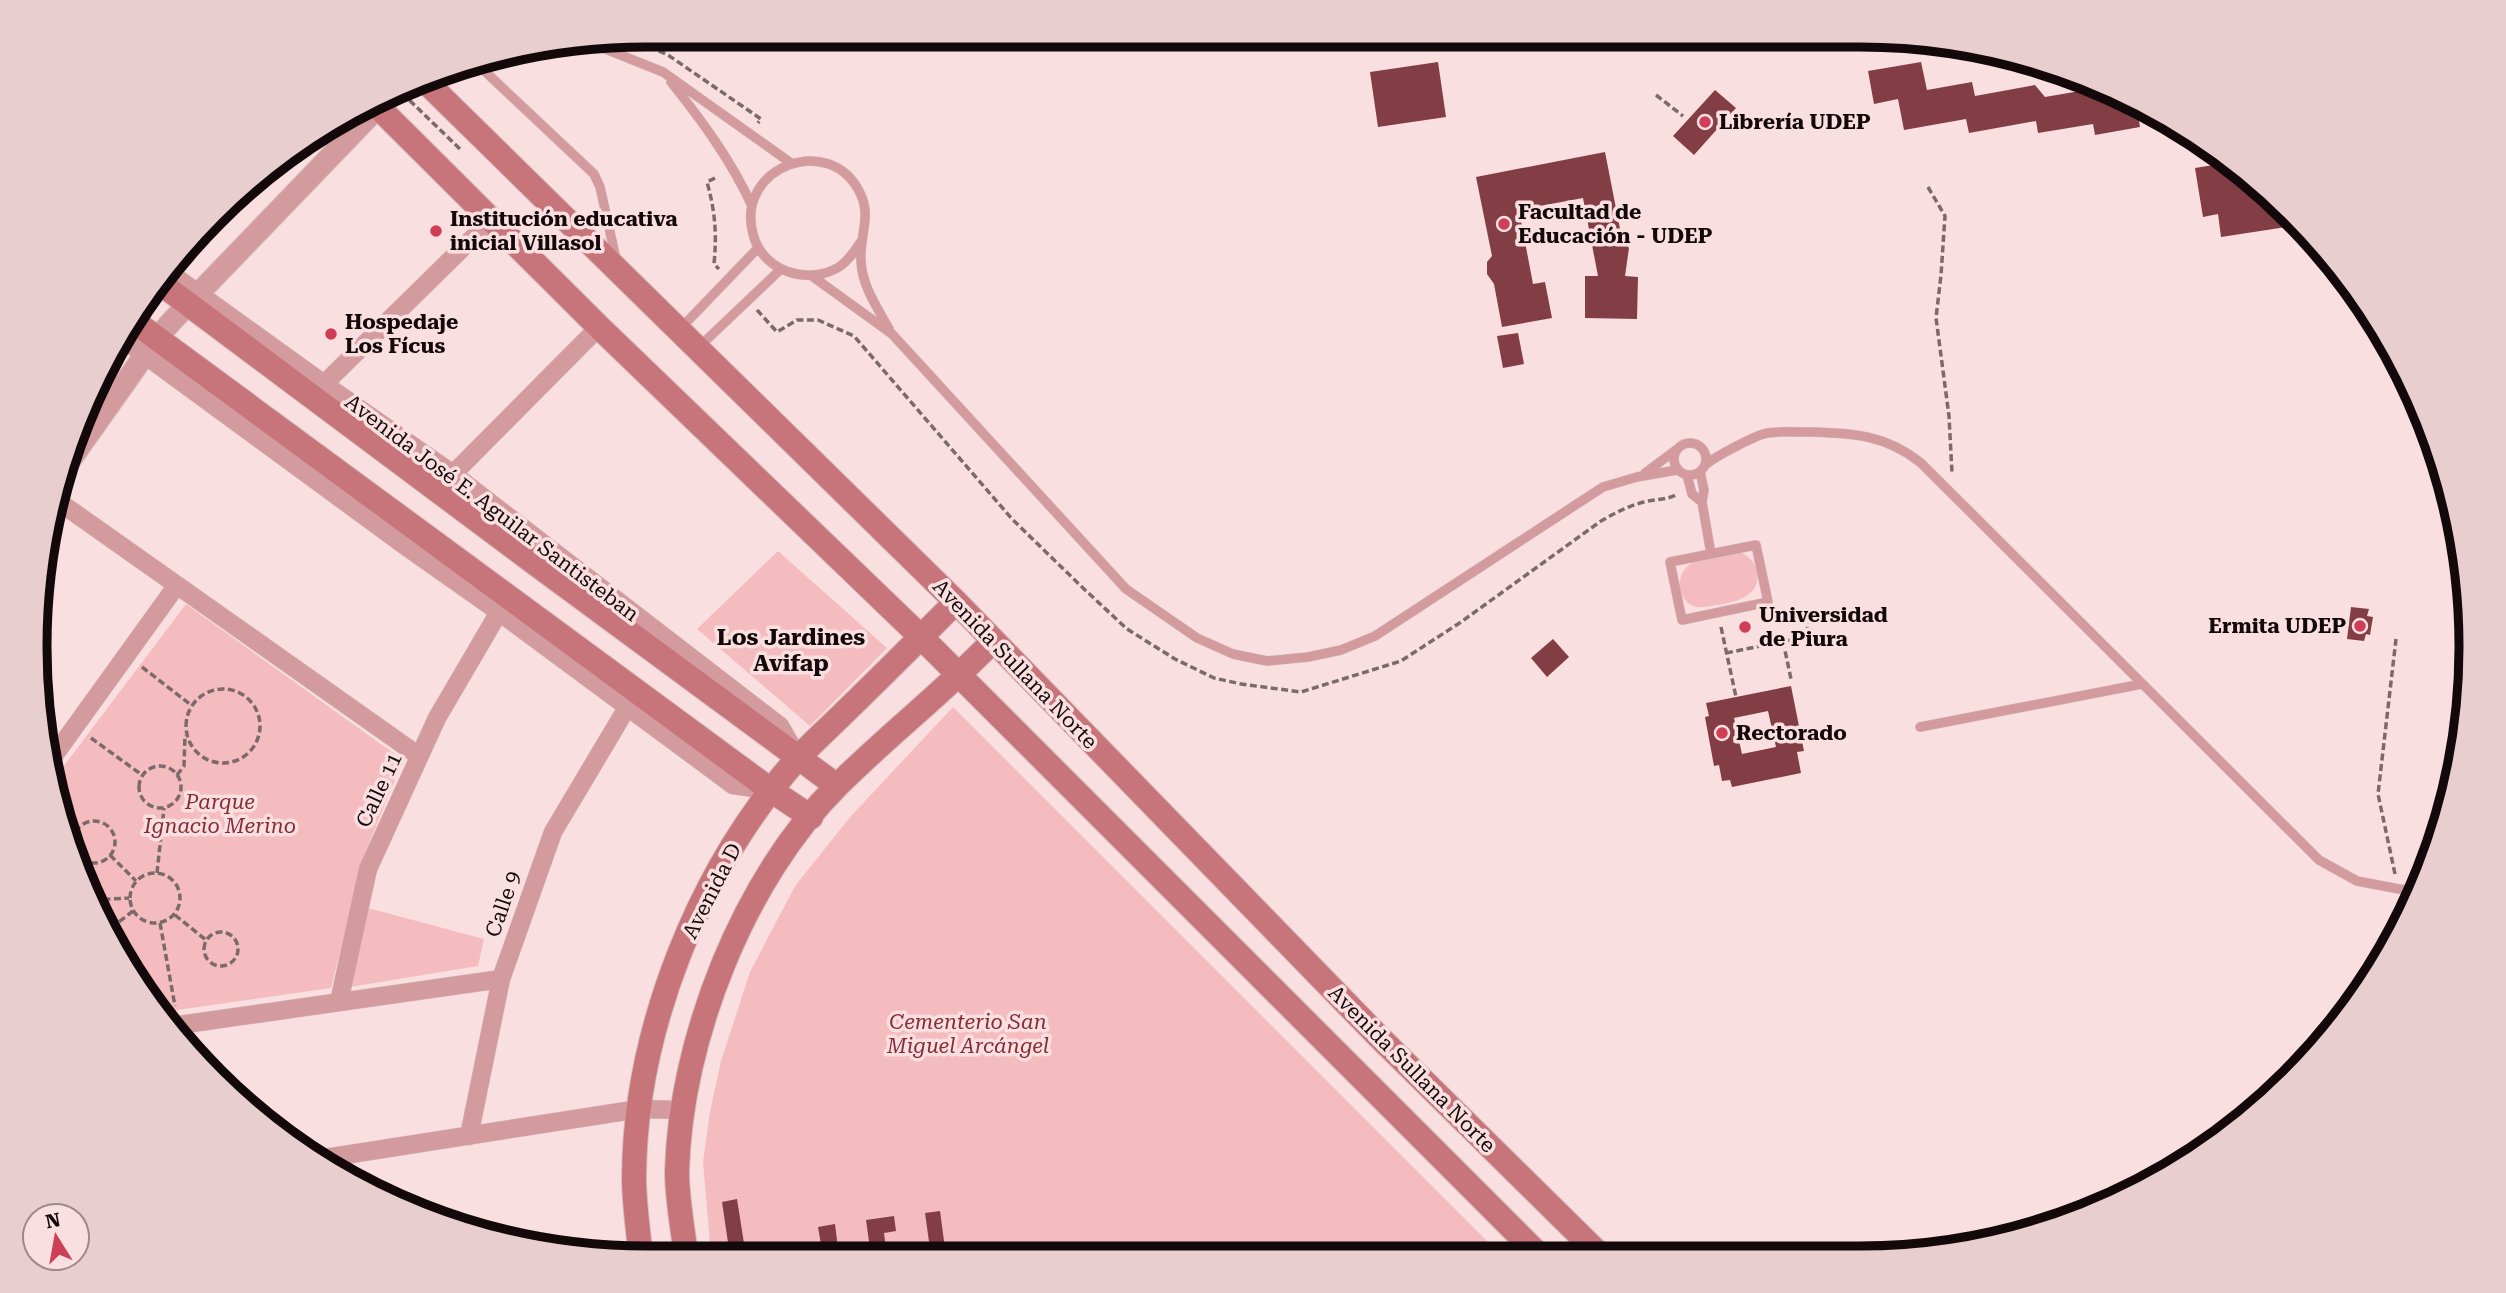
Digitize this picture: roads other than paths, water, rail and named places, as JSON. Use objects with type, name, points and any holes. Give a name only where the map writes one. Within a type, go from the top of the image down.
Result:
[{"type":"main road","name":"Avenida Sullana Norte","points":[[432,87],[956,602],[1377,1035],[1591,1246]]},
{"type":"main road","name":"Avenida Sullana Norte","points":[[381,109],[599,327],[921,637],[1530,1246]]},
{"type":"main road","name":"Avenida José E. Aguilar Santisteban","points":[[168,287],[192,298],[837,786]]},
{"type":"main road","points":[[139,329],[151,347],[811,817]]},
{"type":"main road","name":"Avenida D","points":[[640,1246],[634,1178],[639,1109],[655,1024],[687,936],[710,886],[739,838],[798,758],[956,602]]},
{"type":"main road","name":"Avenida D","points":[[685,1246],[677,1174],[682,1110],[701,1027],[726,957],[776,862],[837,786],[959,677],[993,641]]},
{"type":"street","points":[[84,441],[151,347],[192,298],[368,116]]},
{"type":"street","points":[[324,384],[491,220]]},
{"type":"street","name":"Avenida José E. Aguilar Santisteban","points":[[174,278],[192,298],[324,384],[453,474],[780,726],[798,758]]},
{"type":"street","points":[[453,474],[599,327]]},
{"type":"street","points":[[131,341],[151,347],[404,545],[499,611],[733,785],[772,791]]},
{"type":"street","points":[[65,506],[419,757]]},
{"type":"street","points":[[57,752],[177,585]]},
{"type":"street","name":"Calle 11","points":[[339,1002],[368,869],[437,718],[499,611]]},
{"type":"street","name":"Calle 9","points":[[469,1136],[501,979],[553,832],[628,706]]},
{"type":"street","points":[[176,1017],[339,1002],[501,979]]},
{"type":"street","points":[[333,1157],[639,1109],[682,1110]]},
{"type":"lane","points":[[606,49],[663,72],[791,163]]},
{"type":"lane","points":[[484,70],[594,174],[600,187],[618,268]]},
{"type":"lane","points":[[663,72],[716,141],[738,175],[752,206]]},
{"type":"lane","points":[[807,160],[837,168],[850,179],[860,193],[866,209],[866,227],[860,243],[852,256],[841,266],[827,273],[796,275],[781,269],[758,248],[751,227],[752,206],[765,179],[777,169],[791,163],[807,160]]},
{"type":"lane","points":[[860,243],[863,281],[892,334]]},
{"type":"lane","points":[[680,328],[758,248]]},
{"type":"lane","points":[[699,347],[781,269]]},
{"type":"lane","points":[[812,276],[892,334],[1126,589],[1197,639],[1233,654],[1267,661],[1308,657],[1341,650],[1375,636],[1602,487],[1637,477],[1678,470],[1687,475],[1692,494],[1702,502]]},
{"type":"lane","points":[[1687,475],[1765,433],[1842,432],[1881,439],[1903,448],[2319,860],[2357,881],[2407,889]]},
{"type":"lane","points":[[1637,477],[1690,443],[1706,449],[1729,451]]},
{"type":"lane","points":[[1696,444],[1705,452],[1702,502],[1711,554]]},
{"type":"lane","points":[[1677,449],[1674,459],[1678,470]]},
{"type":"lane","points":[[1756,544],[1768,603],[1682,620],[1671,562],[1711,554],[1756,544]]},
{"type":"lane","points":[[1920,727],[2142,684]]},
{"type":"place","name":"Librería UDEP","points":[[1705,122]]},
{"type":"place","name":"Facultad de Educación - UDEP","points":[[1504,224]]},
{"type":"place","name":"Institución educativa inicial Villasol","points":[[436,231]]},
{"type":"place","name":"Hospedaje Los Fícus","points":[[331,334]]},
{"type":"place","name":"Ermita UDEP","points":[[2360,626]]},
{"type":"place","name":"Universidad de Piura","points":[[1745,627]]},
{"type":"place","name":"Rectorado","points":[[1722,733]]},
{"type":"district","name":"Los Jardines Avifap","points":[[791,650]]},
{"type":"park label","name":"Parque Ignacio Merino","points":[[220,814]]},
{"type":"park label","name":"Cementerio San Miguel Arcángel","points":[[968,1034]]}]
